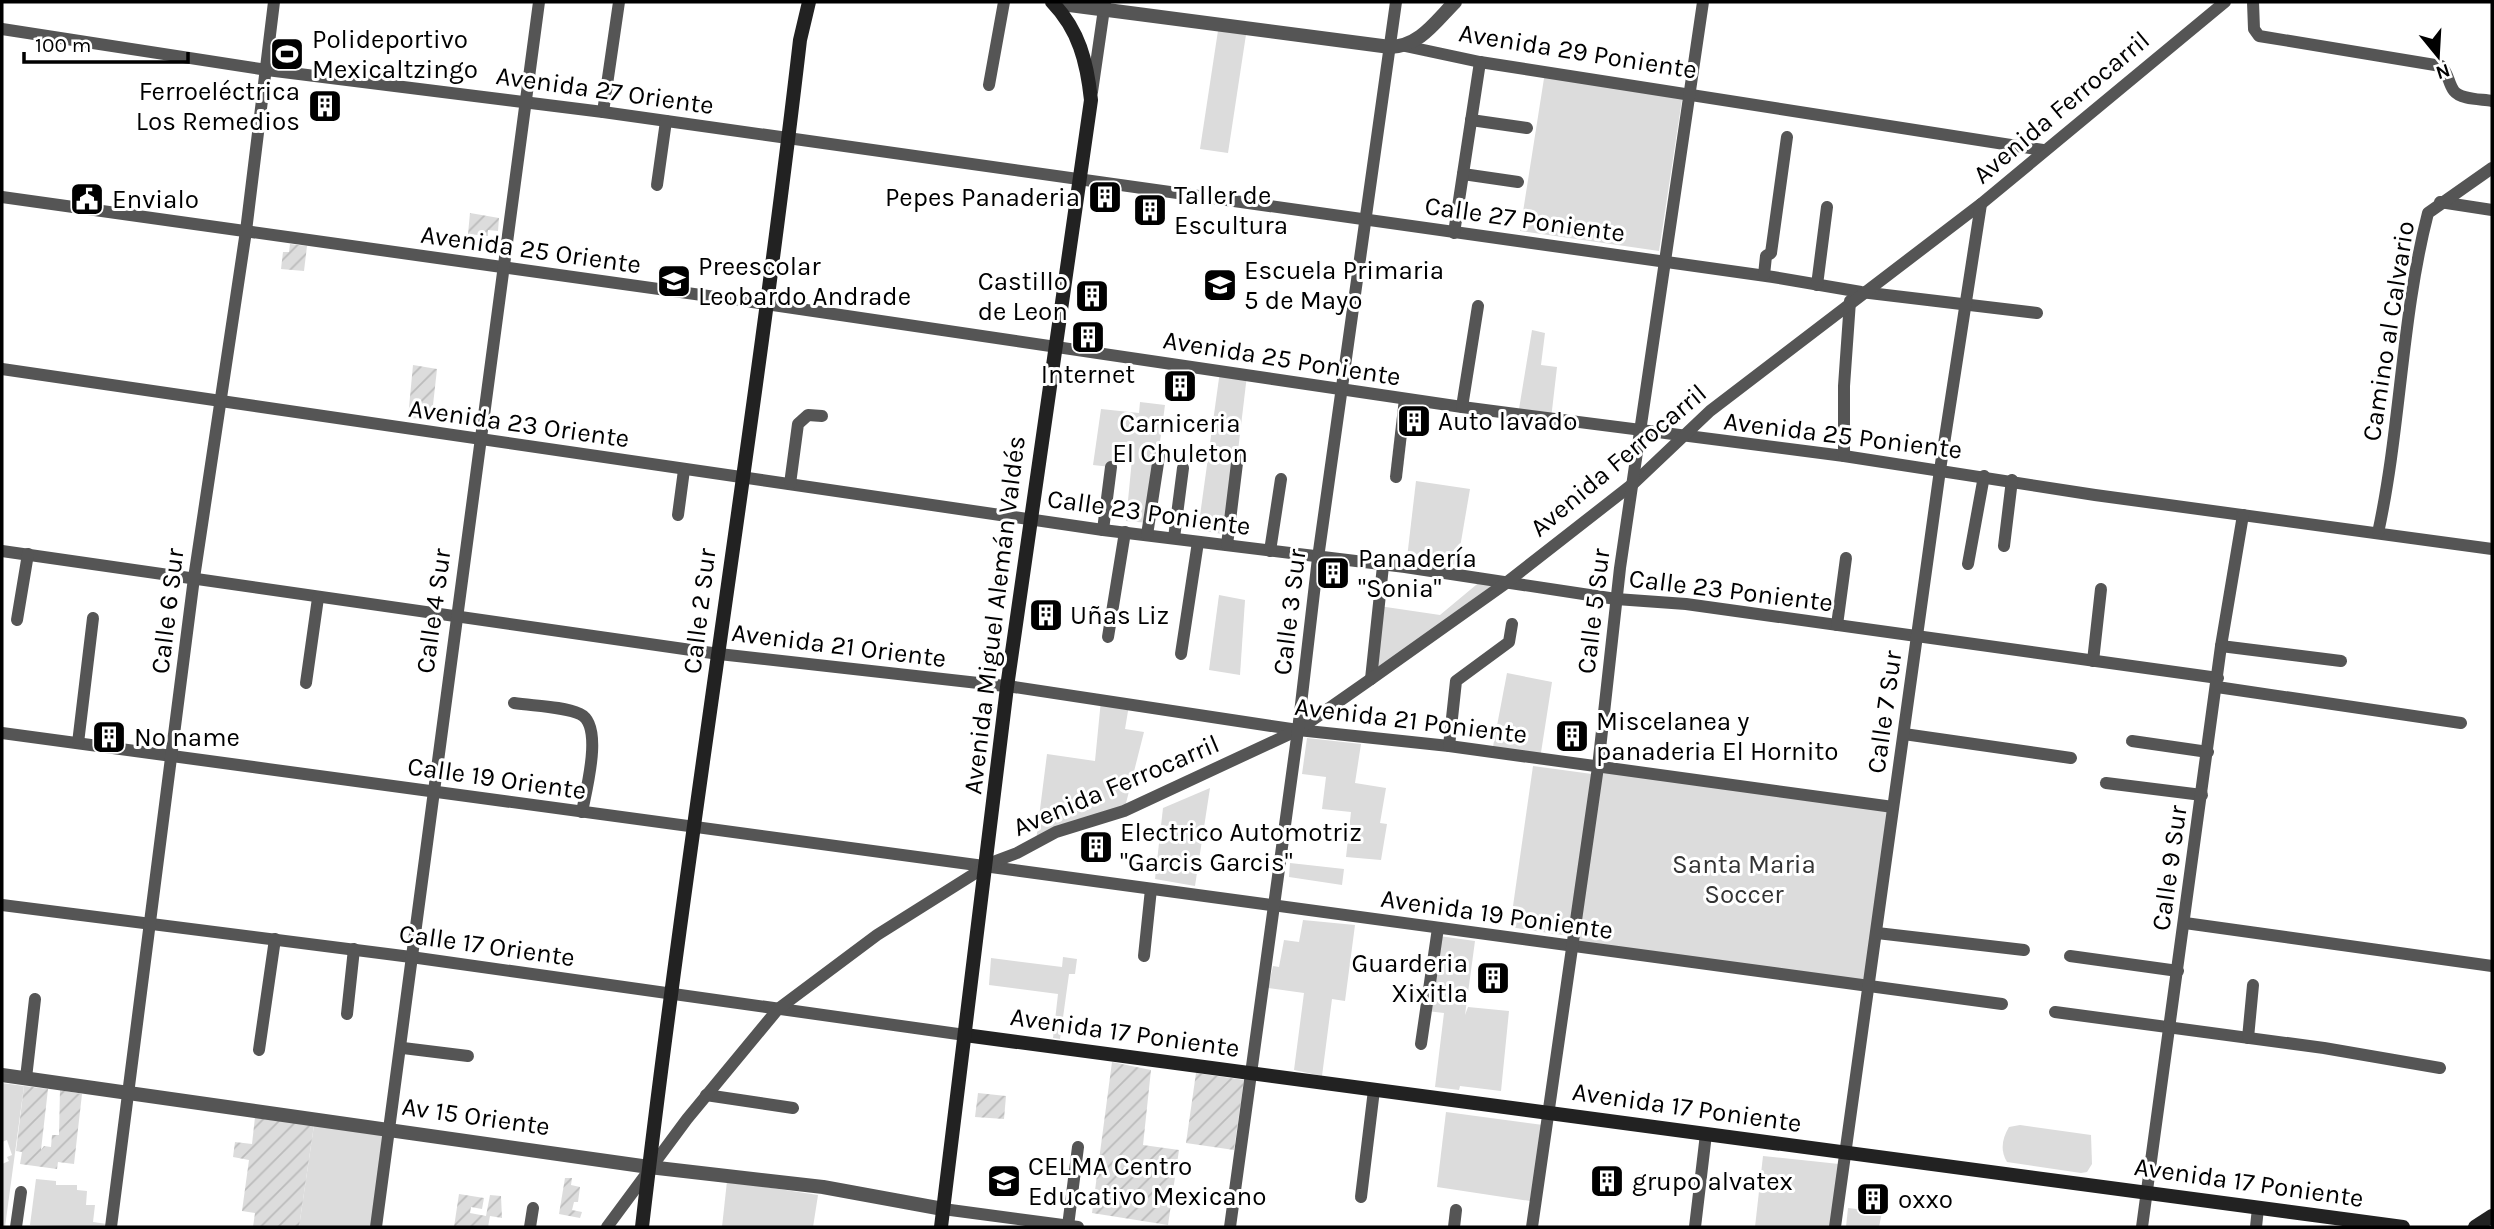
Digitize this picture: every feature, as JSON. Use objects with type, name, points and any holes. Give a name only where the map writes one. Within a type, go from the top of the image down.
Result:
[{"type":"main road","name":"Calle 2 Sur","points":[[642,1227],[740,478],[766,304],[800,40],[808,2]]},
{"type":"main road","points":[[1050,2],[1068,21],[1085,56],[1091,100]]},
{"type":"main road","name":"Avenida Miguel Alemán Valdés","points":[[941,1227],[1007,687],[1091,100]]},
{"type":"main road","name":"Avenida 17 Poniente","points":[[965,1035],[2403,1227]]},
{"type":"main road","points":[[2475,1227],[2492,1216]]},
{"type":"street","name":"Calle 6 Sur","points":[[111,1227],[194,578],[246,231],[274,2]]},
{"type":"street","name":"Calle 4 Sur","points":[[376,1227],[402,1048],[432,792],[539,2]]},
{"type":"street","points":[[603,112],[619,2]]},
{"type":"street","points":[[989,85],[1004,2]]},
{"type":"street","name":"Avenida 29 Poniente","points":[[1050,2],[1104,6],[1397,47],[2043,150]]},
{"type":"street","name":"Calle 3 Sur","points":[[1230,1227],[1298,730],[1318,558],[1368,220],[1397,47],[1396,2]]},
{"type":"street","points":[[1397,47],[1419,39],[1455,2]]},
{"type":"street","name":"Calle 5 Sur","points":[[1532,1227],[1598,766],[1616,599],[1703,2]]},
{"type":"street","name":"Avenida Ferrocarril","points":[[607,1227],[649,1167],[778,1009],[877,935],[986,866],[1056,832],[1125,811],[1298,730],[1506,583],[1634,483],[1680,438],[1861,292],[1981,204],[2225,2]]},
{"type":"street","points":[[2253,2],[2254,29],[2259,36],[2441,66],[2447,71],[2454,92],[2461,96],[2492,101]]},
{"type":"street","name":"Avenida Miguel Alemán Valdés","points":[[1091,100],[1104,6]]},
{"type":"street","name":"Avenida 27 Oriente","points":[[2,29],[267,69],[603,112],[1078,179]]},
{"type":"street","points":[[1454,233],[1480,62]]},
{"type":"street","points":[[1471,120],[1527,128]]},
{"type":"street","points":[[657,185],[666,121]]},
{"type":"street","points":[[1769,276],[1776,258],[1771,253],[1787,137]]},
{"type":"street","name":"Camino al Calvario","points":[[2378,533],[2390,479],[2405,336],[2419,250],[2428,214],[2440,202],[2492,168]]},
{"type":"street","points":[[1463,174],[1518,182]]},
{"type":"street","name":"Calle 27 Poniente","points":[[1078,179],[1769,276],[1861,292],[2037,313]]},
{"type":"street","name":"Avenida 25 Oriente","points":[[2,197],[1054,346]]},
{"type":"street","points":[[2440,202],[2492,210]]},
{"type":"street","name":"Calle 7 Sur","points":[[1835,1227],[1940,470],[1981,204]]},
{"type":"street","points":[[1817,285],[1827,206]]},
{"type":"street","points":[[1844,456],[1844,386],[1850,301]]},
{"type":"street","points":[[1462,407],[1478,306]]},
{"type":"street","name":"Avenida 25 Poniente","points":[[1054,346],[1680,438],[1844,456],[2492,549]]},
{"type":"street","name":"Avenida 23 Oriente","points":[[2,369],[684,470],[1031,518]]},
{"type":"street","points":[[1396,477],[1405,399]]},
{"type":"street","points":[[790,484],[798,424],[808,415],[822,416]]},
{"type":"street","points":[[1147,535],[1160,450]]},
{"type":"street","points":[[1227,545],[1238,455]]},
{"type":"street","points":[[1102,530],[1111,467]]},
{"type":"street","points":[[1174,538],[1183,468]]},
{"type":"street","points":[[678,515],[684,470]]},
{"type":"street","points":[[1968,564],[1984,476]]},
{"type":"street","points":[[1270,551],[1281,479]]},
{"type":"street","points":[[2004,546],[2012,480]]},
{"type":"street","name":"Calle 9 Sur","points":[[2142,1227],[2221,646],[2243,515]]},
{"type":"street","name":"Calle 23 Poniente","points":[[1031,518],[1102,530],[1616,599],[1686,604],[2093,661],[2461,723]]},
{"type":"street","points":[[1108,638],[1125,532]]},
{"type":"street","points":[[1181,654],[1198,542]]},
{"type":"street","name":"Avenida 21 Oriente","points":[[2,551],[719,654],[1007,687]]},
{"type":"street","points":[[17,620],[28,554]]},
{"type":"street","points":[[1837,625],[1846,558]]},
{"type":"street","points":[[1371,679],[1383,566]]},
{"type":"street","points":[[2093,661],[2101,589]]},
{"type":"street","points":[[306,683],[318,598]]},
{"type":"street","points":[[78,743],[93,618]]},
{"type":"street","points":[[1449,747],[1456,681],[1509,642],[1512,624]]},
{"type":"street","points":[[2221,646],[2341,662]]},
{"type":"street","name":"Avenida 21 Poniente","points":[[1007,687],[1298,730],[1598,766],[1893,807]]},
{"type":"street","points":[[514,703],[579,713],[589,720],[593,735],[582,812]]},
{"type":"street","name":"Calle 19 Oriente","points":[[2,733],[986,866]]},
{"type":"street","points":[[1904,734],[2071,758]]},
{"type":"street","points":[[2132,741],[2208,752]]},
{"type":"street","points":[[2106,783],[2202,795]]},
{"type":"street","name":"Avenida 19 Poniente","points":[[986,866],[2002,1004]]},
{"type":"street","points":[[1144,956],[1151,889]]},
{"type":"street","name":"Calle 17 Oriente","points":[[2,905],[354,949],[965,1035]]},
{"type":"street","points":[[2185,923],[2492,966]]},
{"type":"street","points":[[1421,1044],[1438,929]]},
{"type":"street","points":[[1877,933],[2024,950]]},
{"type":"street","points":[[259,1050],[275,939]]},
{"type":"street","points":[[347,1014],[354,949]]},
{"type":"street","points":[[2070,956],[2178,971]]},
{"type":"street","points":[[2248,1038],[2253,985]]},
{"type":"street","points":[[26,1078],[35,999]]},
{"type":"street","points":[[2055,1012],[2440,1068]]},
{"type":"street","points":[[402,1048],[468,1056]]},
{"type":"street","name":"Av 15 Oriente","points":[[2,1075],[649,1167],[823,1187],[943,1209]]},
{"type":"street","points":[[1360,1197],[1374,1090]]},
{"type":"street","points":[[706,1095],[793,1108]]},
{"type":"street","points":[[1695,1227],[1706,1134]]},
{"type":"street","points":[[943,1209],[1073,1227],[1077,1147]]},
{"type":"street","points":[[16,1227],[20,1192]]},
{"type":"street","points":[[530,1227],[533,1208]]},
{"type":"street","points":[[2256,1227],[2258,1208]]},
{"type":"street","points":[[1454,1227],[1456,1210]]},
{"type":"green space","points":[[1219,24],[1247,28],[1228,153],[1200,149]]},
{"type":"green space","points":[[1545,72],[1683,93],[1659,251],[1520,231]]},
{"type":"green space","points":[[470,213],[499,218],[498,231],[488,230],[488,236],[468,234]]},
{"type":"green space","points":[[290,244],[307,246],[304,271],[281,269],[283,252],[289,252]]},
{"type":"green space","points":[[1532,330],[1545,333],[1541,365],[1557,367],[1551,419],[1518,415]]},
{"type":"green space","points":[[413,365],[437,369],[432,414],[428,413],[426,419],[408,418]]},
{"type":"green space","points":[[1220,371],[1247,375],[1228,535],[1198,530]]},
{"type":"green space","points":[[1140,402],[1165,405],[1149,523],[1126,521],[1132,459],[1115,457],[1111,467],[1093,465],[1101,409],[1139,413]]},
{"type":"green space","points":[[1416,481],[1470,489],[1457,565],[1407,558]]},
{"type":"green space","points":[[1482,580],[1506,583],[1371,679],[1379,606],[1440,615]]},
{"type":"green space","points":[[1219,595],[1245,600],[1240,675],[1209,670]]},
{"type":"green space","points":[[1507,673],[1552,682],[1540,759],[1492,752]]},
{"type":"green space","points":[[1101,700],[1129,705],[1125,729],[1144,732],[1124,811],[1036,841],[1047,754],[1095,761]]},
{"type":"green space","points":[[1307,738],[1361,744],[1355,783],[1386,788],[1380,823],[1387,824],[1381,860],[1346,857],[1351,812],[1322,809],[1326,777],[1302,774]]},
{"type":"green space","points":[[1533,766],[1592,774],[1569,936],[1510,927]]},
{"type":"green space","name":"Santa Maria Soccer","points":[[1598,767],[1893,807],[1869,988],[1573,947]]},
{"type":"green space","points":[[1210,788],[1195,886],[1155,879],[1163,808]]},
{"type":"green space","points":[[1290,863],[1344,869],[1342,885],[1289,877]]},
{"type":"green space","points":[[1303,920],[1355,925],[1345,1001],[1332,999],[1322,1076],[1294,1070],[1304,993],[1268,988],[1273,966],[1279,967],[1284,940],[1299,942]]},
{"type":"green space","points":[[1439,936],[1475,941],[1465,1015],[1468,1007],[1509,1011],[1501,1091],[1460,1086],[1459,1090],[1435,1087],[1444,1013],[1427,1011]]},
{"type":"green space","points":[[1063,957],[1077,959],[1075,974],[1069,974],[1060,1039],[1053,1038],[1058,994],[989,985],[991,958],[1062,967]]},
{"type":"green space","points":[[1112,1062],[1151,1070],[1143,1145],[1179,1150],[1168,1225],[1092,1213]]},
{"type":"green space","points":[[1196,1073],[1244,1080],[1234,1150],[1186,1143]]},
{"type":"green space","points":[[2,1083],[24,1086],[5,1227],[2,1227],[2,1164],[9,1161],[7,1157],[12,1155],[7,1140],[2,1142]]},
{"type":"green space","points":[[24,1086],[48,1089],[41,1150],[44,1146],[51,1147],[52,1135],[59,1135],[60,1090],[82,1094],[74,1164],[58,1162],[57,1169],[20,1164],[22,1152],[16,1151]]},
{"type":"green space","points":[[978,1093],[1006,1096],[1004,1119],[975,1117]]},
{"type":"green space","points":[[1446,1112],[1543,1125],[1530,1201],[1437,1187]]},
{"type":"green space","points":[[255,1117],[314,1125],[299,1227],[253,1227],[255,1213],[242,1211],[249,1160],[233,1157],[235,1142],[252,1144]]},
{"type":"green space","points":[[314,1125],[385,1136],[372,1227],[299,1227]]},
{"type":"green space","points":[[2020,1125],[2091,1135],[2092,1164],[2087,1172],[2081,1173],[2007,1162],[2003,1149],[2005,1136],[2009,1127]]},
{"type":"green space","points":[[1763,1156],[1839,1164],[1831,1227],[1755,1227]]},
{"type":"green space","points":[[565,1178],[572,1178],[571,1185],[580,1187],[578,1202],[574,1202],[572,1210],[582,1212],[580,1218],[559,1214]]},
{"type":"green space","points":[[36,1179],[56,1181],[56,1185],[77,1185],[77,1190],[87,1191],[86,1205],[95,1205],[93,1222],[107,1224],[106,1227],[30,1225]]},
{"type":"green space","points":[[727,1181],[818,1195],[813,1227],[722,1227]]},
{"type":"green space","points":[[459,1194],[484,1198],[482,1209],[471,1207],[470,1213],[486,1216],[490,1195],[501,1196],[502,1218],[490,1216],[488,1227],[454,1227]]},
{"type":"green space","points":[[1848,1208],[1882,1212],[1879,1227],[1846,1227]]},
{"type":"place","name":"Polideportivo Mexicaltzingo","points":[[287,54]]},
{"type":"place","name":"Ferroeléctrica Los Remedios","points":[[325,106]]},
{"type":"place","name":"Pepes Panaderia","points":[[1105,197]]},
{"type":"place","name":"Envialo","points":[[87,199]]},
{"type":"place","name":"Taller de Escultura","points":[[1150,210]]},
{"type":"place","name":"Preescolar Leobardo Andrade","points":[[674,281]]},
{"type":"place","name":"Escuela Primaria 5 de Mayo","points":[[1220,285]]},
{"type":"place","name":"Castillo de Leon","points":[[1092,296]]},
{"type":"place","name":"Internet","points":[[1088,337]]},
{"type":"place","name":"Carniceria El Chuleton","points":[[1180,386]]},
{"type":"place","name":"Auto lavado","points":[[1414,421]]},
{"type":"place","name":"Panadería \"Sonia\"","points":[[1333,573]]},
{"type":"place","name":"Uñas Liz","points":[[1046,615]]},
{"type":"place","name":"Miscelanea y panaderia El Hornito","points":[[1572,736]]},
{"type":"place","name":"No name","points":[[109,737]]},
{"type":"place","name":"Electrico Automotriz \"Garcis Garcis\"","points":[[1096,847]]},
{"type":"place","name":"Guarderia Xixitla","points":[[1493,978]]},
{"type":"place","name":"CELMA Centro Educativo Mexicano","points":[[1004,1181]]},
{"type":"place","name":"grupo alvatex","points":[[1607,1181]]},
{"type":"place","name":"oxxo","points":[[1873,1199]]}]
